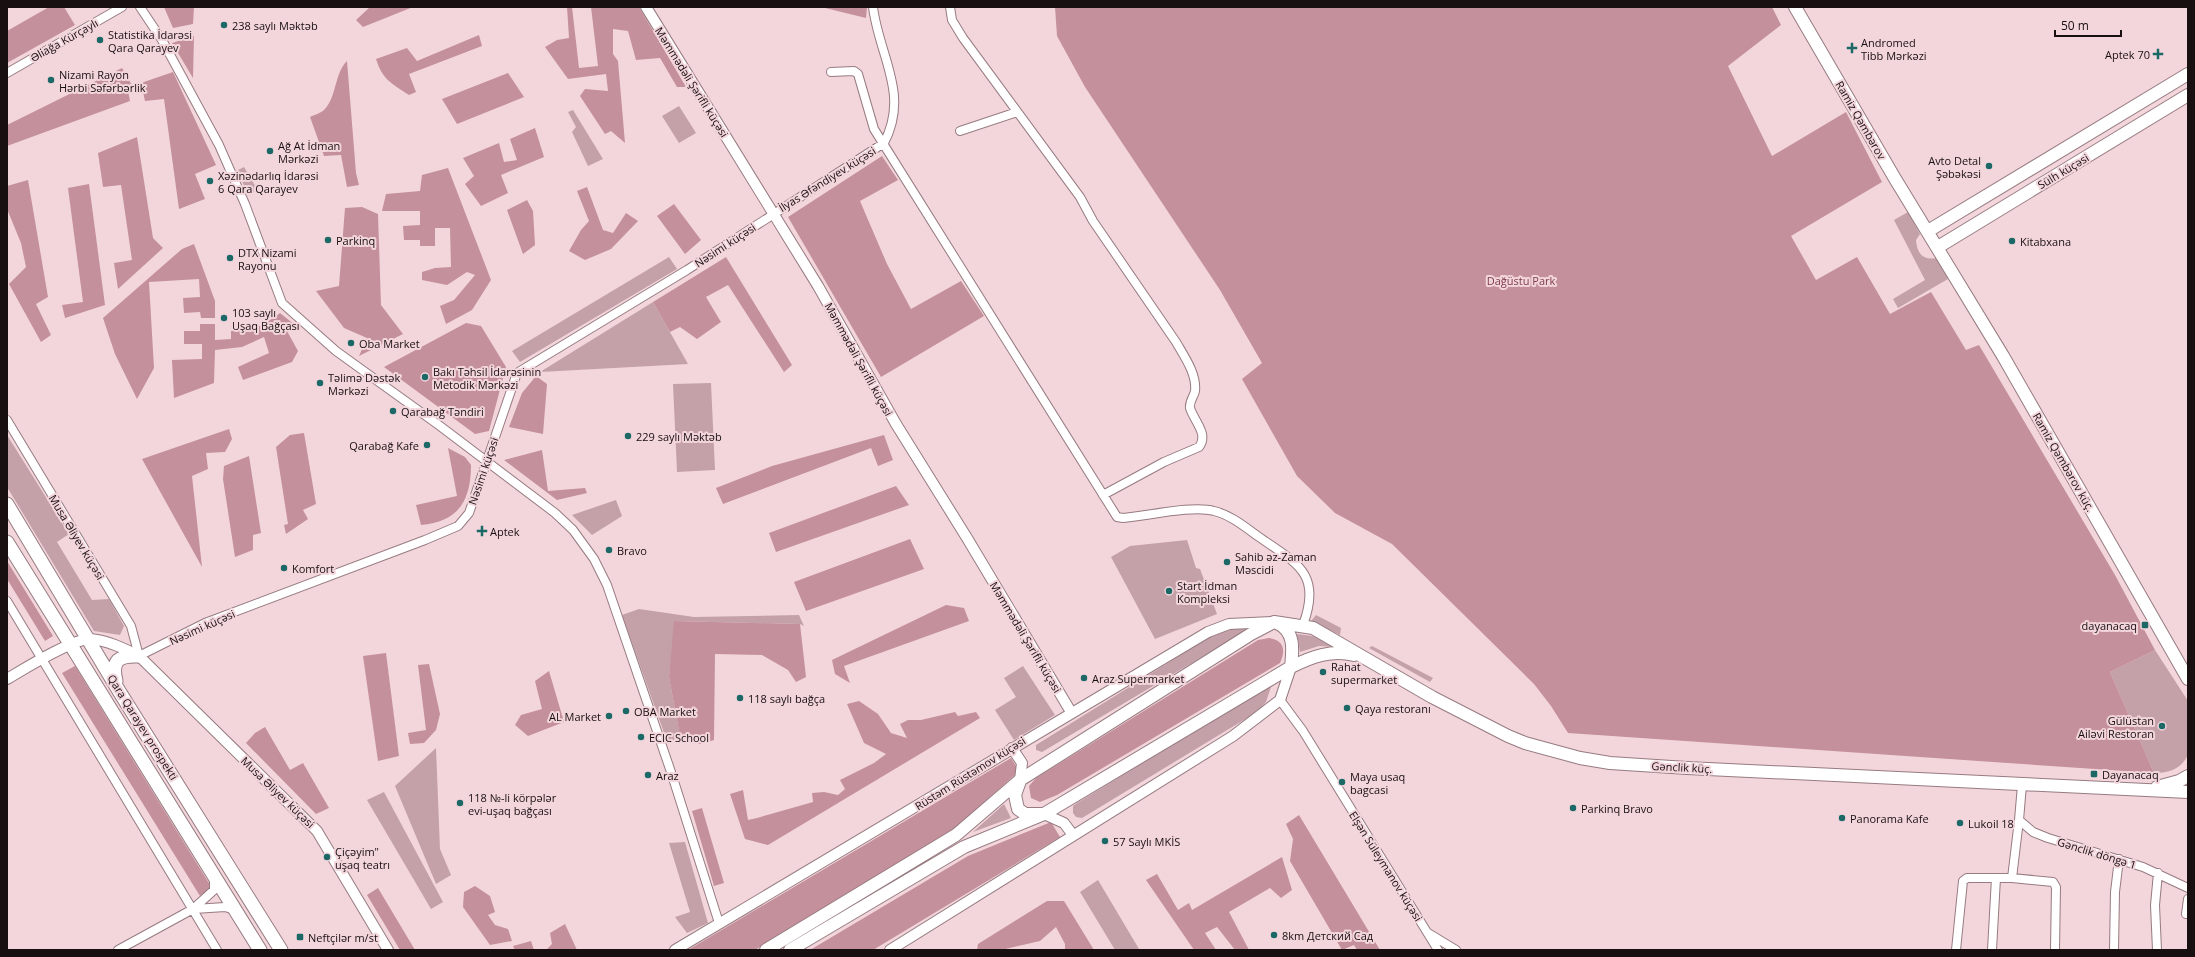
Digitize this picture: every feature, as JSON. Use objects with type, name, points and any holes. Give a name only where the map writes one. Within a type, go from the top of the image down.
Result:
[{"type":"main road","name":"Ramiz Qəmbərov","points":[[1798,8],[1894,177],[1938,247]]},
{"type":"main road","name":"Sülh küçəsi","points":[[1928,231],[2188,74]]},
{"type":"main road","name":"Sülh küçəsi","points":[[1938,247],[2188,95]]},
{"type":"main road","points":[[2103,126],[2112,141]]},
{"type":"main road","name":"Ramiz Qəmbərov küç.","points":[[1938,247],[2011,368],[2187,674]]},
{"type":"main road","name":"Qara Qarayev prospekti","points":[[7,504],[90,639],[119,691],[281,950]]},
{"type":"main road","name":"Qara Qarayev prospekti","points":[[7,542],[260,950]]},
{"type":"main road","points":[[766,950],[956,835],[1020,780],[1251,634],[1274,622],[1288,630],[1292,646],[1291,666]]},
{"type":"main road","name":"Rüstəm Rüstəmov küçəsi","points":[[1274,622],[1308,627]]},
{"type":"main road","name":"Gənclik küç.","points":[[1308,627],[1432,697],[1508,736],[1580,758],[1610,763],[1687,768],[1882,776],[2128,790]]},
{"type":"main road","points":[[790,950],[964,848],[1044,814],[1291,666],[1311,657],[1339,652],[1365,658]]},
{"type":"main road","points":[[119,691],[116,680],[115,664],[126,655],[139,656]]},
{"type":"main road","points":[[2128,790],[2165,786],[2188,776]]},
{"type":"main road","points":[[1020,780],[1015,795],[1018,809],[1025,814],[1044,814]]},
{"type":"main road","points":[[2128,790],[2188,792]]},
{"type":"street","name":"Əliağa Kürçaylı","points":[[7,73],[122,7]]},
{"type":"street","points":[[140,7],[162,40],[219,145],[245,204],[264,259],[282,303],[336,352],[440,426],[555,513],[574,530],[601,572],[672,775],[719,923]]},
{"type":"street","name":"Məmmədəli Şərifli küçəsi","points":[[646,7],[818,286],[896,424],[967,538],[1071,712]]},
{"type":"street","name":"İlyas Əfəndiyev küçəsi","points":[[773,213],[884,143],[892,129],[895,96],[873,7]]},
{"type":"street","points":[[950,7],[952,20],[963,38],[1080,197],[1093,221],[1176,342],[1188,364],[1195,384],[1195,391],[1190,403],[1190,408],[1203,436],[1203,442],[1199,447],[1164,462],[1103,495]]},
{"type":"street","points":[[831,72],[854,71],[858,74],[874,129],[1117,517],[1124,518],[1199,509],[1214,510],[1231,517],[1295,562],[1305,574],[1311,594],[1308,627]]},
{"type":"street","points":[[960,131],[1017,112]]},
{"type":"street","name":"Nəsimi küçəsi","points":[[139,656],[205,623],[425,540],[458,526],[469,513],[517,374],[694,266],[773,213]]},
{"type":"street","name":"Musa Əliyev küçəsi","points":[[7,420],[131,626],[139,656]]},
{"type":"street","points":[[7,601],[217,950]]},
{"type":"street","name":"Rüstəm Rüstəmov küçəsi","points":[[675,950],[873,833],[1071,712],[1208,632],[1229,624],[1274,622]]},
{"type":"street","points":[[7,679],[42,659],[71,645],[90,639]]},
{"type":"street","name":"Musa Əliyev küçəsi","points":[[90,639],[126,649],[139,656],[317,831],[388,950]]},
{"type":"street","points":[[890,950],[1233,736],[1280,700],[1291,666]]},
{"type":"street","name":"Elşən Süleymanov küçəsi","points":[[1280,700],[1303,731],[1438,950]]},
{"type":"street","points":[[1012,748],[1022,763],[1020,780]]},
{"type":"street","points":[[2012,878],[2022,785]]},
{"type":"street","points":[[1044,814],[1064,823],[1073,835]]},
{"type":"street","name":"Gənclik döngə 1","points":[[2019,820],[2033,832],[2158,873],[2188,888]]},
{"type":"street","points":[[2114,950],[2115,892],[2119,859]]},
{"type":"street","points":[[2157,950],[2155,905],[2158,873]]},
{"type":"street","points":[[118,950],[193,909],[214,890],[213,876]]},
{"type":"street","points":[[1956,950],[1963,881],[1967,878],[2012,878],[2053,882],[2056,887],[2055,950]]},
{"type":"street","points":[[1992,950],[1996,878]]},
{"type":"street","points":[[2186,914],[2188,898]]},
{"type":"street","points":[[193,909],[225,907],[234,910]]},
{"type":"street","name":"Elşən Süleymanov küçəsi","points":[[1427,932],[1456,950]]},
{"type":"shaded area","points":[[679,106],[696,133],[679,143],[662,116]]},
{"type":"shaded area","points":[[573,110],[603,159],[588,166],[572,132],[576,127],[568,112]]},
{"type":"shaded area","points":[[244,167],[257,189],[252,193],[247,194],[238,170]]},
{"type":"shaded area","points":[[1908,212],[1920,234],[1916,240],[1919,252],[1924,257],[1931,259],[1936,258],[1948,279],[1898,308],[1893,299],[1925,280],[1894,220]]},
{"type":"shaded area","points":[[669,257],[677,269],[520,362],[512,351]]},
{"type":"shaded area","points":[[653,302],[688,364],[540,372]]},
{"type":"shaded area","points":[[711,383],[715,470],[677,472],[673,384]]},
{"type":"shaded area","points":[[7,435],[69,534],[57,542],[92,600],[109,599],[124,626],[120,635],[94,631],[7,487]]},
{"type":"shaded area","points":[[616,500],[622,516],[592,535],[572,515]]},
{"type":"shaded area","name":"Start İdman Kompleksi","points":[[1187,540],[1196,568],[1200,569],[1217,614],[1155,639],[1111,557],[1130,546]]},
{"type":"shaded area","points":[[639,609],[694,617],[799,615],[804,626],[800,624],[675,621],[669,677],[680,736],[668,744],[622,615]]},
{"type":"shaded area","points":[[1316,615],[1341,628],[1340,635],[1311,621]]},
{"type":"shaded area","points":[[1230,628],[1249,629],[1042,752],[1036,750],[1036,745],[1221,630]]},
{"type":"shaded area","points":[[1297,634],[1313,636],[1338,647],[1319,646],[1300,652]]},
{"type":"shaded area","points":[[1372,646],[1433,678],[1430,682],[1369,648]]},
{"type":"shaded area","points":[[2155,650],[2188,701],[2188,755],[2178,767],[2170,771],[2154,773],[2110,672]]},
{"type":"shaded area","points":[[1023,666],[1055,715],[1014,740],[995,710],[1016,697],[1004,678]]},
{"type":"shaded area","points":[[1272,684],[1266,702],[1257,712],[1082,818],[1076,817],[1073,813],[1073,806],[1077,803]]},
{"type":"shaded area","points":[[436,748],[440,849],[451,875],[436,884],[395,786]]},
{"type":"shaded area","points":[[384,792],[443,902],[431,909],[367,800]]},
{"type":"shaded area","points":[[1004,804],[1011,818],[973,832]]},
{"type":"shaded area","points":[[685,842],[708,923],[687,933],[675,917],[690,912],[669,843]]},
{"type":"shaded area","points":[[1098,880],[1139,949],[1115,950],[1080,892]]},
{"type":"green space","points":[[49,7],[64,7],[75,25],[7,63],[7,31]]},
{"type":"green space","points":[[164,7],[194,7],[193,24],[173,28]]},
{"type":"green space","points":[[370,7],[413,7],[363,27],[356,20]]},
{"type":"green space","points":[[567,7],[572,7],[579,68],[598,66],[591,7],[639,7],[686,87],[677,87],[660,58],[636,60],[628,31],[613,29],[613,54],[618,61],[625,143],[611,131],[605,134],[580,96],[585,89],[608,91],[606,74],[568,79],[545,47],[557,40],[569,38]]},
{"type":"green space","points":[[821,7],[867,7],[866,18]]},
{"type":"green space","name":"Dağüstu Park","points":[[1055,7],[1772,7],[1781,25],[1728,66],[1772,156],[1846,112],[1882,182],[1791,236],[1816,280],[1857,257],[1890,314],[1931,292],[1966,350],[1979,345],[2115,575],[2155,650],[2110,672],[2154,773],[1568,733],[1551,706],[1534,684],[1392,544],[1335,513],[1297,476],[1242,379],[1262,363],[1220,290],[1085,87],[1057,36]]},
{"type":"green space","points":[[479,35],[482,46],[409,74],[416,92],[409,95],[388,80],[381,72],[376,59],[407,48],[417,61]]},
{"type":"green space","points":[[194,36],[193,78],[172,43]]},
{"type":"green space","points":[[347,61],[356,173],[359,185],[347,187],[341,155],[324,156],[310,117],[323,111],[328,105],[340,72]]},
{"type":"green space","points":[[122,68],[133,87],[128,91],[130,101],[7,146],[7,125]]},
{"type":"green space","points":[[173,72],[216,165],[195,174],[205,199],[179,209],[164,99],[145,101],[141,83]]},
{"type":"green space","points":[[508,73],[524,97],[457,124],[442,99]]},
{"type":"green space","points":[[535,128],[544,157],[501,175],[508,193],[481,206],[465,184],[474,176],[463,158],[499,143],[504,162],[517,160],[510,139]]},
{"type":"green space","points":[[137,137],[153,238],[163,248],[118,289],[114,263],[132,260],[121,185],[103,187],[98,153]]},
{"type":"green space","points":[[882,156],[898,180],[860,201],[887,264],[911,309],[961,281],[984,316],[881,377],[788,217]]},
{"type":"green space","points":[[448,168],[491,280],[472,310],[446,324],[440,306],[454,300],[475,275],[467,272],[447,285],[422,280],[422,272],[435,268],[451,267],[450,228],[435,228],[435,246],[420,246],[420,240],[404,240],[403,226],[420,225],[420,211],[382,211],[386,194],[420,191],[422,175]]},
{"type":"green space","points":[[28,180],[48,297],[36,304],[51,335],[41,342],[9,284],[26,267],[21,243],[7,209],[7,186]]},
{"type":"green space","points":[[89,184],[105,305],[65,318],[62,305],[83,302],[68,188]]},
{"type":"green space","points":[[587,187],[603,230],[613,233],[626,213],[638,221],[611,249],[585,260],[569,251],[581,230],[589,221],[577,191]]},
{"type":"green space","points":[[527,200],[533,211],[535,245],[523,254],[507,210]]},
{"type":"green space","points":[[674,204],[701,240],[685,254],[657,216]]},
{"type":"green space","points":[[362,207],[378,214],[381,305],[403,334],[359,356],[367,338],[344,328],[316,291],[339,286],[345,208]]},
{"type":"green space","points":[[194,244],[215,301],[215,318],[201,318],[200,312],[184,313],[183,298],[200,297],[199,279],[149,282],[154,368],[137,399],[115,354],[103,318],[182,249]]},
{"type":"green space","points":[[726,257],[792,365],[784,372],[728,285],[706,297],[721,322],[697,339],[680,327],[670,332],[653,302]]},
{"type":"green space","points":[[280,313],[295,325],[287,331],[298,351],[292,362],[243,380],[238,367],[269,353],[264,337],[242,347],[215,350],[214,383],[174,398],[172,360],[202,359],[202,344],[184,344],[184,331],[200,331],[200,324],[215,324],[215,340],[231,339],[231,331],[252,329]]},
{"type":"green space","points":[[466,323],[481,326],[506,367],[489,431],[475,434],[384,367]]},
{"type":"green space","points":[[536,376],[547,384],[543,434],[509,427],[522,393]]},
{"type":"green space","points":[[229,429],[232,439],[225,452],[206,453],[208,469],[192,476],[202,567],[142,459]]},
{"type":"green space","points":[[304,433],[316,504],[303,510],[308,519],[286,534],[284,525],[288,524],[276,447],[290,435]]},
{"type":"green space","points":[[884,435],[893,460],[878,466],[871,448],[723,504],[716,488],[772,466]]},
{"type":"green space","points":[[448,448],[465,457],[471,465],[470,478],[465,499],[453,514],[434,523],[421,525],[416,505],[457,496]]},
{"type":"green space","points":[[542,450],[548,491],[585,488],[587,493],[557,500],[504,460]]},
{"type":"green space","points":[[249,456],[261,533],[253,535],[253,550],[235,557],[223,479],[224,466]]},
{"type":"green space","points":[[896,486],[909,505],[776,552],[769,533]]},
{"type":"green space","points":[[910,539],[924,569],[806,611],[794,582]]},
{"type":"green space","points":[[7,561],[53,636],[45,641],[7,579]]},
{"type":"green space","points":[[946,605],[964,608],[969,621],[844,666],[850,683],[835,674],[832,660]]},
{"type":"green space","points":[[674,621],[800,624],[806,677],[796,682],[788,670],[762,655],[715,654],[714,740],[700,744],[680,736],[669,677]]},
{"type":"green space","points":[[1269,638],[1281,643],[1283,654],[1280,663],[1057,795],[1040,802],[1031,798],[1029,786],[1036,778],[1258,640]]},
{"type":"green space","points":[[386,653],[399,756],[378,761],[363,656]]},
{"type":"green space","points":[[429,664],[440,714],[436,730],[424,743],[410,744],[408,733],[426,730],[418,665]]},
{"type":"green space","points":[[75,666],[212,888],[200,896],[62,673]]},
{"type":"green space","points":[[549,671],[564,722],[528,736],[515,725],[521,715],[542,709],[535,681]]},
{"type":"green space","points":[[859,701],[878,714],[891,733],[907,738],[900,724],[908,720],[921,720],[955,712],[958,716],[976,712],[980,718],[768,845],[745,839],[730,794],[743,790],[748,820],[757,818],[813,802],[812,793],[824,792],[838,795],[845,789],[840,780],[874,763],[886,754],[864,743],[847,704]]},
{"type":"green space","points":[[265,727],[290,770],[303,763],[329,808],[316,814],[246,743],[255,733]]},
{"type":"green space","points":[[1011,758],[1019,771],[954,829],[755,950],[688,950]]},
{"type":"green space","points":[[702,808],[724,883],[714,886],[692,811]]},
{"type":"green space","points":[[1299,815],[1380,950],[1357,950],[1354,945],[1342,950],[1290,861],[1293,839],[1286,824]]},
{"type":"green space","points":[[1051,822],[1060,837],[873,950],[810,950],[968,856]]},
{"type":"green space","points":[[1282,857],[1292,890],[1281,898],[1270,888],[1229,912],[1249,950],[1235,950],[1217,927],[1205,933],[1216,950],[1194,950],[1146,880],[1157,874],[1178,910],[1189,903],[1192,910]]},
{"type":"green space","points":[[475,886],[490,896],[495,912],[488,915],[495,925],[508,929],[512,941],[490,945],[463,907],[464,892]]},
{"type":"green space","points":[[378,888],[415,950],[400,950],[367,895]]},
{"type":"green space","points":[[1047,901],[1064,901],[1094,950],[1065,950],[1065,944],[1056,927],[1040,941],[1001,950],[977,950],[978,944]]},
{"type":"green space","points":[[565,924],[577,950],[546,950],[552,944],[550,933]]},
{"type":"green space","points":[[531,941],[534,950],[515,950],[513,946]]},
{"type":"place","name":"238 saylı Məktəb","points":[[224,25]]},
{"type":"place","name":"Statistika İdarəsi Qara Qarayev","points":[[100,40]]},
{"type":"place","name":"Andromed Tibb Mərkəzi","points":[[1852,48]]},
{"type":"place","name":"Aptek 70","points":[[2158,54]]},
{"type":"place","name":"Nizami Rayon Hərbi Səfərbərlik","points":[[51,80]]},
{"type":"place","name":"Ağ At İdman Mərkəzi","points":[[270,151]]},
{"type":"place","name":"Avto Detal Şəbəkəsi","points":[[1989,166]]},
{"type":"place","name":"Xəzinədarlıq İdarəsi 6 Qara Qarayev","points":[[210,181]]},
{"type":"place","name":"Parkinq","points":[[328,240]]},
{"type":"place","name":"Kitabxana","points":[[2012,241]]},
{"type":"place","name":"DTX Nizami Rayonu","points":[[230,258]]},
{"type":"place","name":"103 saylı Uşaq Bağçası","points":[[224,318]]},
{"type":"place","name":"Oba Market","points":[[351,343]]},
{"type":"place","name":"Bakı Təhsil İdarəsinin Metodik Mərkəzi","points":[[425,377]]},
{"type":"place","name":"Təlimə Dəstək Mərkəzi","points":[[320,383]]},
{"type":"place","name":"Qarabağ Təndiri","points":[[393,411]]},
{"type":"place","name":"229 saylı Məktəb","points":[[628,436]]},
{"type":"place","name":"Qarabağ Kafe","points":[[427,445]]},
{"type":"place","name":"Aptek","points":[[482,531]]},
{"type":"place","name":"Bravo","points":[[609,550]]},
{"type":"place","name":"Sahib əz-Zaman Məscidi","points":[[1227,562]]},
{"type":"place","name":"Komfort","points":[[284,568]]},
{"type":"place","name":"Start İdman Kompleksi","points":[[1169,591]]},
{"type":"place","name":"dayanacaq","points":[[2145,625]]},
{"type":"place","name":"Rahat supermarket","points":[[1323,672]]},
{"type":"place","name":"Araz Supermarket","points":[[1084,678]]},
{"type":"place","name":"118 saylı bağça","points":[[740,698]]},
{"type":"place","name":"Qaya restoranı","points":[[1347,708]]},
{"type":"place","name":"OBA Market","points":[[626,711]]},
{"type":"place","name":"AL Market","points":[[609,716]]},
{"type":"place","name":"Gülüstan Ailəvi Restoran","points":[[2162,726]]},
{"type":"place","name":"ECIC School","points":[[641,737]]},
{"type":"place","name":"Dayanacaq","points":[[2094,774]]},
{"type":"place","name":"Araz","points":[[648,775]]},
{"type":"place","name":"Maya usaq bagcasi","points":[[1342,782]]},
{"type":"place","name":"118 №-li körpələr evi-uşaq bağçası","points":[[460,803]]},
{"type":"place","name":"Parkinq Bravo","points":[[1573,808]]},
{"type":"place","name":"Panorama Kafe","points":[[1842,818]]},
{"type":"place","name":"Lukoil 18","points":[[1960,823]]},
{"type":"place","name":"57 Saylı MKİS","points":[[1105,841]]},
{"type":"place","name":"Çiçəyim\" uşaq teatrı","points":[[327,857]]},
{"type":"place","name":"8km Детский Сад","points":[[1274,935]]},
{"type":"place","name":"Neftçilər m/st","points":[[300,937]]}]
